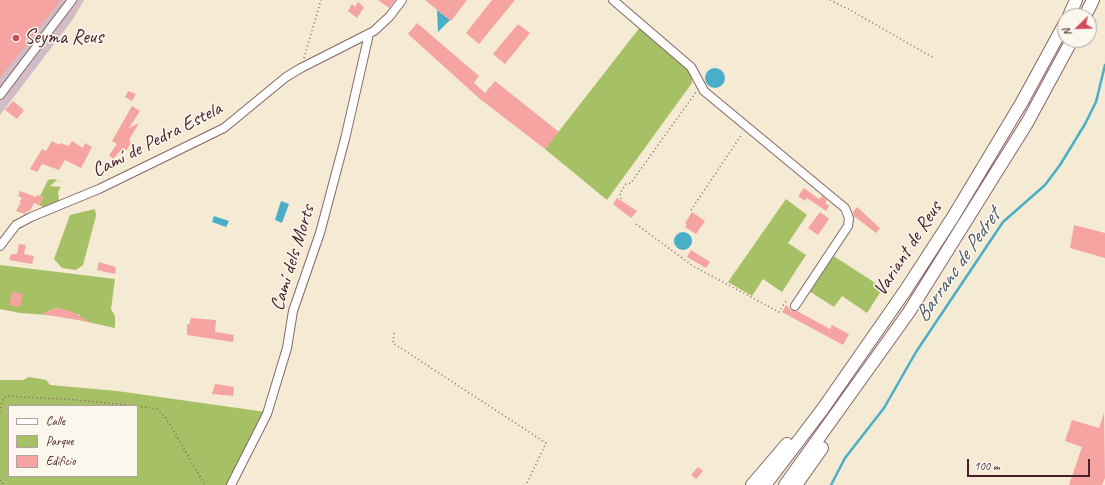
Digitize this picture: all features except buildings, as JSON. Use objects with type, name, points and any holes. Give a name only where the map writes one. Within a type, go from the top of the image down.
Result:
[{"type":"highway","name":"Variant de Reus","points":[[765,485],[822,410],[905,291],[953,217],[1018,109],[1057,38]]},
{"type":"highway","name":"Variant de Reus","points":[[784,485],[909,312],[1027,123],[1068,48]]},
{"type":"highway","points":[[796,485],[913,316],[970,215]]},
{"type":"highway","points":[[752,485],[783,449],[905,291]]},
{"type":"street","points":[[0,95],[72,0]]},
{"type":"street","name":"Camí de Pedra Estela","points":[[0,246],[16,225],[31,217],[99,189],[224,128],[286,77],[369,34],[390,16],[402,0]]},
{"type":"street","points":[[613,0],[691,68],[704,91],[845,208],[849,218],[848,226],[795,306]]},
{"type":"street","name":"Camí dels Morts","points":[[231,485],[268,414],[287,348],[293,311],[320,233],[345,139],[369,34]]},
{"type":"path","points":[[301,68],[321,0]]},
{"type":"path","points":[[830,0],[934,58]]},
{"type":"path","points":[[621,199],[620,193],[626,184],[631,182],[700,85]]},
{"type":"path","points":[[691,210],[747,128]]},
{"type":"path","points":[[636,224],[693,266],[779,312],[786,301],[795,306]]},
{"type":"path","points":[[394,333],[393,343],[546,442],[526,485]]},
{"type":"path","points":[[0,412],[3,399],[6,396],[78,400],[126,405]]},
{"type":"path","points":[[138,406],[157,409],[166,418],[205,485]]},
{"type":"path","points":[[0,480],[4,485]]},
{"type":"shaded area","points":[[0,0],[84,0],[73,19],[0,115]]},
{"type":"green space","points":[[641,26],[693,73],[692,83],[607,200],[545,149]]},
{"type":"green space","points":[[52,179],[58,180],[62,184],[57,180],[50,186],[61,187],[58,192],[59,201],[44,207],[39,205],[43,197],[40,196],[48,180]]},
{"type":"green space","points":[[786,199],[807,215],[788,243],[806,255],[782,292],[763,279],[752,296],[728,282]]},
{"type":"green space","points":[[95,209],[96,216],[83,265],[76,270],[62,268],[54,259],[70,215]]},
{"type":"green space","points":[[832,255],[883,288],[867,313],[842,296],[834,307],[809,291]]},
{"type":"green space","points":[[0,265],[115,279],[111,309],[115,316],[115,328],[79,320],[80,315],[57,308],[48,311],[48,315],[20,313],[0,309]]},
{"type":"green space","points":[[29,377],[46,380],[50,385],[117,391],[266,412],[229,485],[0,485],[0,380],[23,380]]},
{"type":"water","points":[[437,10],[450,20],[438,32]]},
{"type":"water","points":[[715,68],[722,71],[725,78],[722,85],[715,88],[708,85],[705,78],[708,71]]},
{"type":"water","points":[[281,201],[289,204],[282,223],[275,220]]},
{"type":"water","points":[[214,216],[229,221],[226,227],[212,222]]},
{"type":"water","points":[[679,232],[687,232],[692,237],[690,248],[687,250],[679,250],[674,245],[674,237]]},
{"type":"waterway","name":"Barranc de Pedret","points":[[831,485],[845,458],[884,408],[916,352],[1003,222],[1045,185],[1060,165],[1085,124],[1096,102],[1105,65]]},
{"type":"place","name":"Seyma Reus","points":[[16,38]]}]
